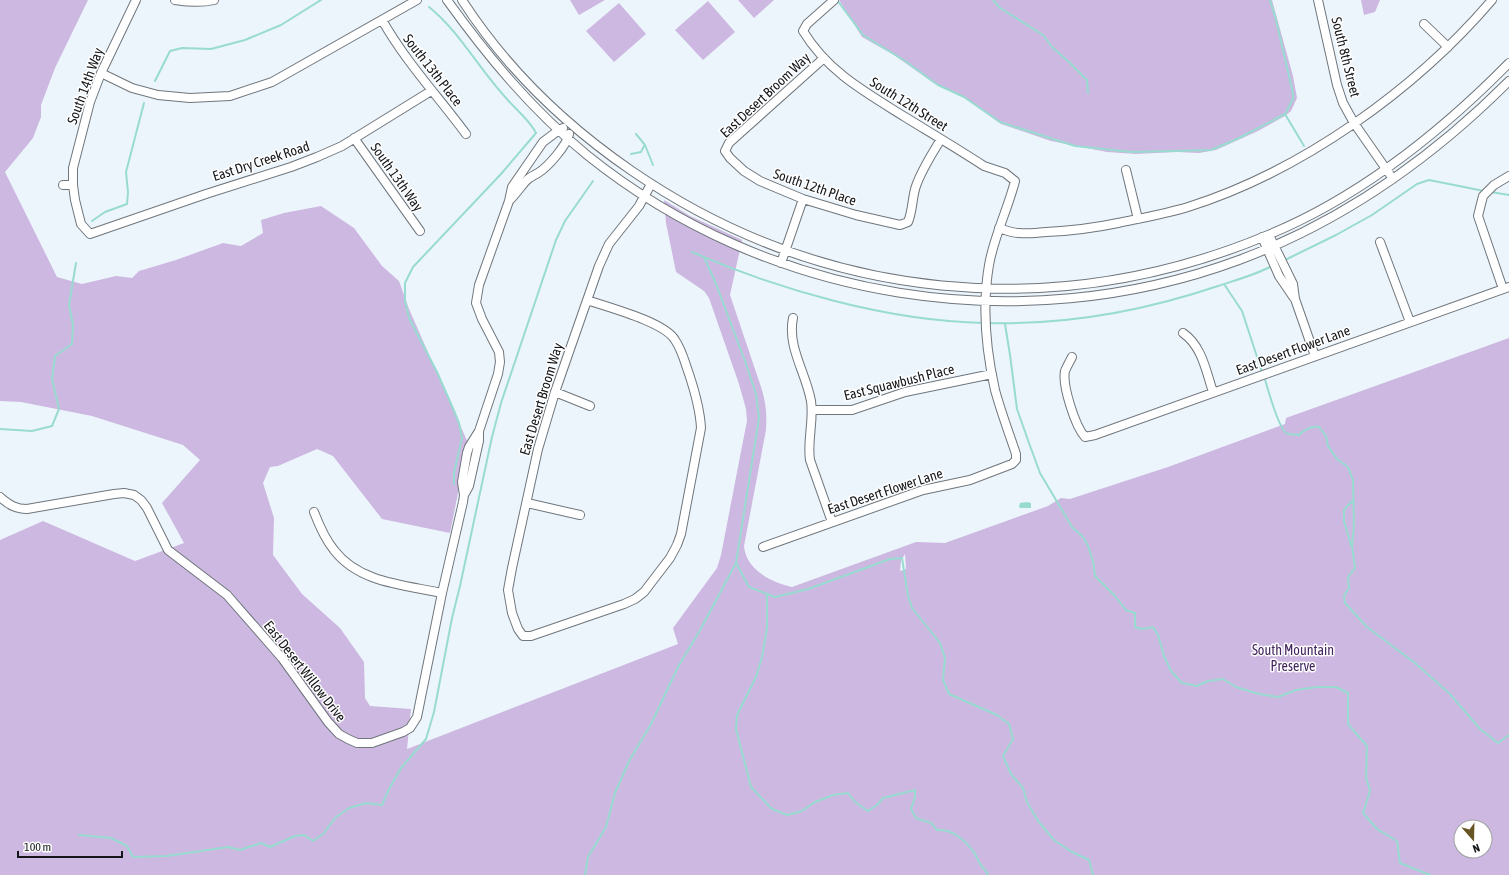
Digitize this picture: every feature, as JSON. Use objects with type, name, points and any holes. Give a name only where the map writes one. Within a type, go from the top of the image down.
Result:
[{"type":"street","name":"South 14th Way","points":[[90,234],[81,224],[75,200],[73,168],[90,102],[101,73],[136,0]]},
{"type":"street","points":[[175,0],[188,2],[208,2],[214,0]]},
{"type":"street","points":[[101,73],[132,88],[158,95],[190,98],[230,96],[272,82],[417,0]]},
{"type":"street","points":[[447,0],[479,44],[504,75],[529,102],[588,156],[645,197],[712,234],[781,264],[882,291],[938,298],[1036,302],[1116,293],[1176,280],[1240,260],[1271,247],[1335,216],[1393,179],[1449,137],[1509,81]]},
{"type":"street","points":[[462,0],[487,36],[512,66],[571,125],[606,154],[651,184],[715,221],[786,251],[842,268],[882,277],[928,284],[1001,289],[1064,287],[1115,280],[1204,259],[1266,236],[1330,204],[1412,150],[1462,108],[1509,63]]},
{"type":"street","name":"East Desert Broom Way","points":[[803,31],[807,24],[834,0]]},
{"type":"street","name":"South 8th Street","points":[[1318,0],[1337,85],[1343,103],[1354,123],[1393,179]]},
{"type":"street","points":[[992,374],[985,301],[989,265],[999,228],[1018,233],[1096,228],[1189,206],[1233,190],[1300,157],[1354,123],[1416,76],[1475,20],[1492,0]]},
{"type":"street","name":"South 13th Place","points":[[382,20],[396,44],[431,91],[466,134]]},
{"type":"street","points":[[1424,24],[1448,47]]},
{"type":"street","name":"South 12th Street","points":[[803,31],[824,58],[844,78],[855,86],[984,166],[1005,173],[1015,181],[999,228]]},
{"type":"street","name":"East Desert Broom Way","points":[[725,151],[729,142],[824,58]]},
{"type":"street","name":"East Dry Creek Road","points":[[90,234],[206,194],[291,167],[342,146],[431,91]]},
{"type":"street","name":"East Desert Willow Drive","points":[[0,497],[6,503],[18,509],[28,509],[114,494],[124,493],[134,495],[148,508],[168,550],[227,595],[282,658],[328,722],[339,734],[357,742],[372,743],[387,739],[410,728],[416,717],[464,495],[469,486],[479,441],[479,431],[498,374],[500,362],[499,352],[473,303],[509,201],[512,187],[518,176],[543,142],[559,130],[571,125]]},
{"type":"street","name":"East Desert Willow Drive","points":[[509,201],[525,182],[532,176],[539,173],[556,155],[568,138],[571,125]]},
{"type":"street","name":"South 13th Way","points":[[354,138],[420,231]]},
{"type":"street","name":"South 12th Place","points":[[725,151],[744,171],[760,181],[803,199],[900,225],[908,222],[911,216],[916,186],[925,166],[941,139]]},
{"type":"street","points":[[1126,170],[1138,219]]},
{"type":"street","points":[[1506,288],[1478,216],[1482,196],[1494,185],[1509,176]]},
{"type":"street","name":"East Desert Broom Way","points":[[587,300],[652,323],[665,330],[675,339],[696,395],[700,412],[701,428],[681,534],[670,558],[644,592],[635,599],[531,636],[523,636],[518,629],[512,613],[508,590],[538,449],[555,392],[587,300],[599,266],[609,244],[645,197],[651,184]]},
{"type":"street","points":[[63,185],[73,185]]},
{"type":"street","points":[[781,264],[803,199]]},
{"type":"street","points":[[1266,236],[1271,247],[1273,261],[1280,278],[1295,299]]},
{"type":"street","points":[[1380,242],[1410,322]]},
{"type":"street","points":[[1271,247],[1280,256],[1289,274],[1293,284],[1295,299],[1315,356]]},
{"type":"street","points":[[1280,278],[1289,274]]},
{"type":"street","points":[[1115,280],[1116,293]]},
{"type":"street","name":"East Desert Flower Lane","points":[[1072,357],[1065,372],[1066,390],[1080,431],[1084,437],[1095,435],[1506,288]]},
{"type":"street","points":[[793,318],[791,337],[812,410],[809,451],[810,460],[832,522]]},
{"type":"street","points":[[1183,332],[1191,339],[1197,348],[1213,392]]},
{"type":"street","name":"East Desert Flower Lane","points":[[763,547],[923,490],[970,480],[1012,464],[1016,460],[1016,454],[1001,411],[992,374]]},
{"type":"street","name":"East Squawbush Place","points":[[812,410],[852,410],[905,392],[992,374]]},
{"type":"street","points":[[555,392],[590,406]]},
{"type":"street","points":[[527,503],[580,515]]},
{"type":"street","points":[[314,512],[333,550],[345,562],[362,573],[376,579],[442,593]]},
{"type":"green space","name":"South Mountain Preserve","points":[[0,0],[88,0],[55,68],[41,105],[41,117],[33,138],[5,172],[57,277],[82,284],[116,276],[132,278],[139,271],[176,260],[223,243],[241,246],[263,233],[261,220],[284,213],[321,206],[354,228],[382,266],[399,281],[409,309],[468,443],[450,533],[382,519],[333,456],[317,449],[278,466],[270,467],[263,483],[274,518],[273,555],[302,594],[340,628],[364,662],[365,698],[370,706],[411,709],[407,749],[678,644],[673,628],[717,568],[721,555],[747,421],[746,409],[739,384],[709,298],[704,291],[676,272],[666,223],[664,200],[690,216],[742,240],[730,295],[763,392],[766,419],[766,430],[744,546],[749,562],[761,574],[776,582],[792,587],[916,542],[945,543],[1048,506],[1061,498],[1070,499],[1168,467],[1285,424],[1286,418],[1509,338],[1509,875],[0,875],[0,540],[43,521],[135,561],[184,543],[162,503],[200,460],[183,445],[92,416],[21,402],[0,401]],"holes":[[[905,554],[906,569],[900,571],[901,561]]]},
{"type":"green space","points":[[570,0],[605,0],[579,15]]},
{"type":"green space","points":[[738,0],[774,0],[754,18]]},
{"type":"green space","points":[[839,0],[1272,0],[1293,76],[1297,98],[1291,111],[1285,116],[1258,131],[1216,150],[1199,153],[1177,152],[1136,154],[1107,152],[1051,141],[1001,124],[959,94],[935,84],[894,55],[862,37]]},
{"type":"green space","points":[[1361,0],[1380,0],[1375,12],[1364,15]]},
{"type":"green space","points":[[708,1],[735,32],[703,60],[675,30]]},
{"type":"green space","points":[[619,3],[646,34],[614,62],[586,31]]},
{"type":"shaded area","points":[[1020,503],[1031,503],[1031,508],[1020,508]]},
{"type":"waterway","points":[[155,81],[170,51],[182,48],[211,49],[245,40],[281,25],[321,0]]},
{"type":"waterway","points":[[837,0],[863,35],[905,61],[938,85],[964,97],[1000,122],[1075,146],[1132,152],[1211,150],[1237,139],[1285,114],[1304,146]]},
{"type":"waterway","points":[[993,0],[1000,8],[1043,35],[1053,48],[1087,80],[1088,93]]},
{"type":"waterway","points":[[1270,0],[1293,93],[1293,99],[1285,114]]},
{"type":"waterway","points":[[429,7],[450,27],[496,87],[526,119],[536,133],[501,174],[413,267],[405,283],[405,301],[409,318],[437,372],[459,423],[462,438],[454,473],[454,484]]},
{"type":"waterway","points":[[92,221],[105,212],[127,204],[128,192],[126,172],[144,103]]},
{"type":"waterway","points":[[636,134],[645,145],[653,165]]},
{"type":"waterway","points":[[631,154],[641,152],[644,146]]},
{"type":"waterway","points":[[1285,260],[1336,235],[1372,215],[1417,184],[1429,180],[1484,191]]},
{"type":"waterway","points":[[79,835],[111,838],[127,846],[133,857],[167,856],[228,847],[240,850],[261,843],[270,847],[295,836],[304,835],[313,841],[323,834],[336,817],[349,808],[366,803],[382,805],[401,768],[426,739],[434,712],[452,618],[492,437],[501,403],[556,240],[565,221],[593,181]]},
{"type":"waterway","points":[[1491,192],[1509,195]]},
{"type":"waterway","points":[[692,252],[726,266],[797,291],[872,310],[947,321],[984,323]]},
{"type":"waterway","points":[[585,875],[588,857],[606,827],[615,793],[629,761],[651,724],[679,665],[699,632],[736,563],[759,418],[756,394],[745,361],[716,284],[704,257]]},
{"type":"waterway","points":[[0,429],[32,431],[52,426],[59,409],[52,379],[55,356],[72,344],[73,325],[69,305],[76,263]]},
{"type":"waterway","points":[[988,323],[1046,322],[1104,315],[1162,303],[1190,295],[1245,277],[1272,266]]},
{"type":"waterway","points":[[1224,284],[1242,311],[1262,372]]},
{"type":"waterway","points":[[1005,324],[1017,409],[1029,443],[1040,473],[1072,527],[1083,537],[1088,546],[1093,561],[1095,576],[1115,596],[1126,610],[1135,613],[1135,627],[1142,629],[1153,627],[1158,635],[1164,656],[1171,671],[1182,683],[1197,686],[1208,681],[1223,679],[1236,687],[1259,694],[1278,697],[1296,690],[1317,687],[1336,687],[1348,693],[1348,724],[1367,746],[1366,777],[1370,791],[1363,813],[1377,829],[1397,841],[1400,863],[1430,875]]},
{"type":"waterway","points":[[1264,376],[1279,423],[1286,433],[1299,435],[1308,428],[1319,427],[1326,436],[1328,446],[1337,459],[1348,467],[1353,480],[1354,525],[1352,546],[1355,568],[1348,577],[1349,588],[1344,596],[1345,603],[1367,627],[1415,663],[1450,694],[1480,729],[1498,743],[1509,735]]},
{"type":"waterway","points":[[1351,545],[1344,521],[1344,510],[1353,500]]},
{"type":"waterway","points":[[736,563],[749,587],[775,597],[808,589],[890,559],[902,558],[908,596],[912,608],[940,643],[945,658],[943,680],[949,694],[997,715],[1009,724],[1013,739],[1003,756],[1011,774],[1023,788],[1027,802],[1038,821],[1055,841],[1072,852],[1089,860],[1093,875]]},
{"type":"waterway","points":[[767,594],[767,628],[762,657],[756,677],[737,715],[736,729],[751,787],[772,809],[787,815],[802,811],[815,802],[833,795],[848,793],[855,802],[868,811],[877,805],[883,798],[915,790],[915,797],[911,809],[916,818],[931,823],[937,830],[948,831],[962,839],[974,852],[988,875]]}]
